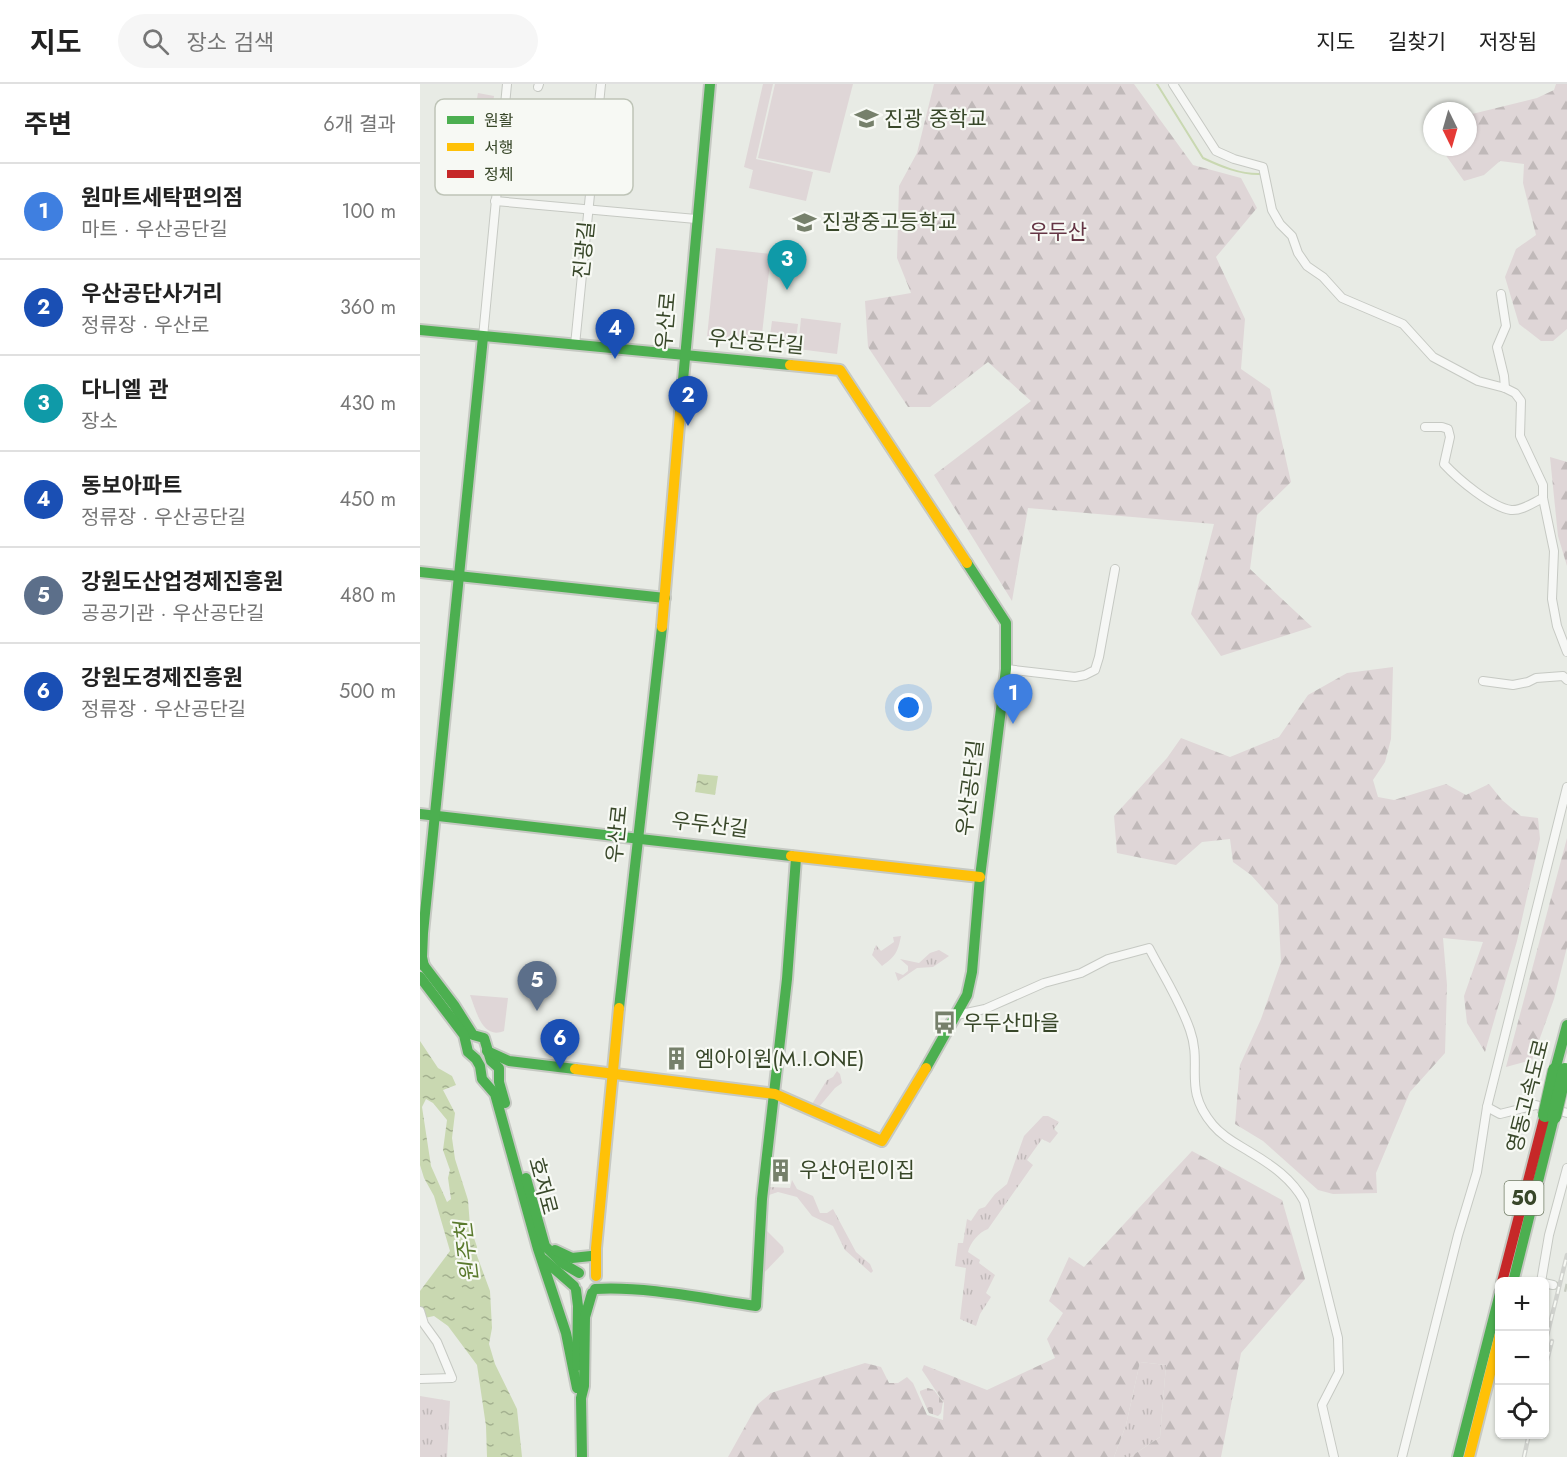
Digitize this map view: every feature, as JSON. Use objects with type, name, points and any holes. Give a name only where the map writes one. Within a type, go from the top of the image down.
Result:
[{"type":"main road","name":"우산로","points":[[579,1393],[584,1386],[585,1317],[595,1285],[593,1252],[665,598],[696,219],[710,84]]},
{"type":"main road","name":"우산공단길","points":[[420,330],[684,357],[840,370],[1006,623],[1006,669],[967,995],[882,1141],[775,1094],[612,1074],[499,1074],[499,1058],[487,1051]]},
{"type":"main road","points":[[421,968],[422,936],[483,337]]},
{"type":"main road","points":[[420,572],[665,598]]},
{"type":"main road","name":"우두산길","points":[[420,814],[980,877]]},
{"type":"main road","points":[[538,1222],[545,1246],[578,1280],[582,1294],[595,1285],[756,1306],[762,1198],[788,979],[796,858]]},
{"type":"main road","name":"호저로","points":[[421,968],[448,1013],[486,1041],[487,1051]]},
{"type":"main road","name":"영동고속도로","points":[[1514,1277],[1555,1115],[1567,1025]]},
{"type":"main road","name":"호저로","points":[[477,1035],[468,1052],[476,1059],[482,1079],[499,1074]]},
{"type":"main road","name":"호저로","points":[[499,1074],[538,1222]]},
{"type":"main road","name":"호저로","points":[[499,1074],[495,1094],[541,1257],[566,1334],[579,1393]]},
{"type":"main road","name":"영동고속도로","points":[[1503,1277],[1555,1115]]},
{"type":"main road","points":[[538,1222],[555,1250],[564,1256],[582,1259],[593,1252]]},
{"type":"main road","points":[[582,1457],[578,1280],[593,1252]]},
{"type":"main road","points":[[541,1257],[578,1280]]},
{"type":"main road","points":[[578,1280],[589,1271],[595,1285]]},
{"type":"main road","points":[[1458,1457],[1495,1313]]},
{"type":"main road","points":[[1469,1457],[1495,1354]]},
{"type":"street","points":[[505,99],[507,84]]},
{"type":"street","name":"진광길","points":[[599,99],[601,84]]},
{"type":"street","points":[[1173,84],[1216,151],[1264,171],[1272,210],[1280,224],[1292,236],[1298,253],[1307,266],[1323,277],[1342,298],[1402,324],[1433,357],[1478,381],[1505,388],[1515,393],[1521,401],[1520,436],[1543,485],[1543,498],[1554,551],[1552,599],[1557,626],[1567,651]]},
{"type":"street","points":[[483,337],[496,195]]},
{"type":"street","name":"진광길","points":[[575,345],[590,195]]},
{"type":"street","points":[[495,201],[696,219]]},
{"type":"street","points":[[1501,294],[1506,326],[1497,347],[1505,388]]},
{"type":"street","points":[[1425,427],[1448,429],[1450,437],[1444,464],[1470,489],[1512,510],[1543,498]]},
{"type":"street","points":[[1006,669],[1075,677],[1095,670],[1115,569]]},
{"type":"street","points":[[1483,681],[1514,685],[1536,678],[1563,676],[1567,680]]},
{"type":"street","points":[[1402,1457],[1458,1235],[1477,1172],[1487,1107],[1567,787]]},
{"type":"street","points":[[957,1015],[985,1009],[1044,983],[1081,973],[1108,959],[1149,948],[1191,1032],[1196,1096],[1204,1110],[1214,1126],[1231,1141],[1283,1175],[1296,1187],[1304,1201],[1338,1338],[1339,1372],[1322,1405],[1334,1457]]},
{"type":"street","points":[[1487,1107],[1500,1114],[1536,1105],[1555,1115]]},
{"type":"street","points":[[1546,1277],[1548,1235],[1567,1167]]},
{"type":"street","points":[[420,1311],[424,1324],[437,1342],[452,1378],[420,1379]]},
{"type":"green space","points":[[763,84],[773,84],[756,159],[813,172],[806,201],[749,188],[753,170],[744,167]]},
{"type":"green space","points":[[775,84],[853,84],[830,173],[758,158]]},
{"type":"green space","name":"우두산","points":[[934,84],[1134,84],[1193,165],[1241,178],[1257,208],[1216,257],[1245,319],[1241,369],[1270,389],[1291,482],[1257,515],[1250,569],[1312,627],[1221,656],[1191,614],[1214,524],[1028,508],[1012,601],[934,475],[1031,401],[988,362],[930,407],[908,407],[868,347],[865,301],[911,293],[897,258],[899,186],[917,153]]},
{"type":"green space","points":[[1556,84],[1567,84],[1567,329],[1553,341],[1541,341],[1519,324],[1505,277],[1516,249],[1536,235],[1523,183],[1524,164],[1500,161],[1484,175],[1464,181],[1446,156],[1477,156],[1477,113],[1537,98],[1554,90]]},
{"type":"green space","points":[[478,93],[494,96],[494,99],[477,99]]},
{"type":"green space","points":[[716,248],[771,254],[761,343],[707,337]]},
{"type":"green space","points":[[801,318],[841,323],[837,354],[798,349]]},
{"type":"green space","points":[[772,321],[798,324],[795,346],[769,343]]},
{"type":"green space","points":[[1550,457],[1567,462],[1567,566],[1558,536]]},
{"type":"green space","points":[[1393,667],[1391,739],[1385,762],[1373,780],[1378,797],[1394,800],[1446,784],[1466,795],[1489,784],[1502,800],[1521,816],[1538,818],[1540,839],[1517,941],[1485,1052],[1467,1023],[1464,996],[1483,942],[1443,938],[1447,985],[1445,1053],[1410,1092],[1376,1173],[1377,1193],[1333,1194],[1318,1190],[1263,1141],[1235,1124],[1240,1065],[1261,1019],[1281,962],[1278,905],[1251,875],[1233,862],[1230,839],[1202,842],[1176,865],[1117,853],[1114,816],[1167,758],[1181,738],[1230,757],[1279,737],[1308,695],[1347,673]]},
{"type":"green space","points":[[1567,838],[1567,947],[1554,999],[1532,1060],[1506,1067]]},
{"type":"green space","points":[[901,936],[895,954],[882,966],[872,955],[876,945],[881,951],[894,942],[893,937]]},
{"type":"green space","points":[[939,950],[949,956],[933,967],[917,968],[898,981],[895,972],[903,975],[908,971],[908,966],[900,959],[919,963],[930,953]]},
{"type":"green space","points":[[470,995],[508,998],[504,1031],[496,1033],[485,1028]]},
{"type":"green space","points":[[837,1071],[842,1083],[819,1107],[812,1104],[827,1080]]},
{"type":"green space","points":[[1043,1116],[1059,1122],[1054,1129],[1058,1133],[1050,1143],[1042,1139],[1027,1160],[1033,1165],[988,1229],[978,1235],[968,1252],[995,1275],[986,1293],[991,1297],[980,1314],[976,1326],[960,1319],[966,1268],[955,1266],[958,1243],[963,1243],[967,1219],[971,1221],[979,1209],[985,1207],[1007,1184],[1024,1136]]},
{"type":"green space","points":[[1192,1151],[1282,1200],[1305,1279],[1241,1353],[1221,1457],[1130,1457],[1160,1437],[1166,1365],[1140,1362],[1126,1425],[1114,1457],[728,1457],[757,1405],[771,1393],[865,1363],[881,1367],[889,1383],[898,1383],[907,1377],[913,1383],[927,1415],[943,1420],[944,1403],[922,1370],[924,1365],[987,1390],[1055,1358],[1047,1339],[1063,1313],[1049,1301],[1069,1257],[1084,1267]]},
{"type":"green space","points":[[792,1180],[797,1189],[813,1196],[820,1213],[827,1213],[833,1209],[856,1252],[870,1264],[873,1271],[871,1273],[845,1250],[833,1226],[812,1216],[797,1197],[778,1192],[769,1195],[770,1187],[790,1188]]},
{"type":"green space","points":[[766,1230],[783,1247],[784,1252],[761,1276]]},
{"type":"green space","points":[[1140,1362],[1166,1365],[1160,1437],[1130,1457],[1114,1457],[1126,1425]]},
{"type":"green space","points":[[928,1388],[934,1390],[943,1402],[941,1413],[938,1416],[929,1413],[920,1393]]},
{"type":"green space","points":[[420,1396],[450,1401],[447,1457],[420,1457]]},
{"type":"water","points":[[698,774],[718,776],[715,795],[695,792]]},
{"type":"water","name":"원주천","points":[[420,1041],[438,1068],[452,1076],[456,1085],[443,1090],[455,1113],[452,1138],[455,1159],[468,1200],[470,1226],[477,1247],[476,1253],[490,1291],[492,1328],[489,1344],[495,1364],[517,1409],[522,1457],[487,1457],[486,1426],[477,1365],[448,1326],[434,1316],[420,1319],[420,1291],[450,1251],[434,1196],[420,1165]],"holes":[[[426,1099],[433,1103],[447,1120],[443,1150],[450,1170],[448,1178],[451,1199],[447,1202],[431,1166],[422,1107]]]},
{"type":"waterway","points":[[1157,84],[1203,158],[1238,171],[1261,174]]},
{"type":"tunnel","points":[[1553,1285],[1567,1288]]},
{"type":"railway","points":[[1548,1331],[1567,1255]]},
{"type":"railway","points":[[1549,1353],[1552,1341]]},
{"type":"railway","points":[[1524,1457],[1528,1439]]},
{"type":"traffic: fast","points":[[680,413],[710,84]]},
{"type":"traffic: fast","points":[[420,330],[790,365]]},
{"type":"traffic: fast","points":[[424,966],[423,933],[483,337]]},
{"type":"traffic: fast","points":[[926,1068],[967,995],[972,972],[980,877],[1006,669],[1006,623],[967,563]]},
{"type":"traffic: fast","points":[[420,572],[665,598]]},
{"type":"traffic: fast","points":[[619,1008],[662,627]]},
{"type":"traffic: fast","points":[[420,814],[791,856]]},
{"type":"traffic: fast","points":[[595,1289],[655,1291],[756,1306],[762,1199],[787,979],[796,858]]},
{"type":"traffic: fast","points":[[422,963],[454,1005],[473,1035],[484,1038],[491,1061],[499,1068],[499,1082],[505,1103]]},
{"type":"traffic: fast","points":[[420,977],[464,1035],[468,1052],[480,1066],[482,1079],[495,1094],[538,1249],[566,1333],[577,1388]]},
{"type":"traffic: fast","points":[[1555,1070],[1567,1025]]},
{"type":"traffic: fast","points":[[487,1051],[509,1061],[575,1069]]},
{"type":"traffic: fast","points":[[1545,1115],[1555,1070]]},
{"type":"traffic: fast","points":[[1554,1117],[1565,1070]]},
{"type":"traffic: fast","points":[[1514,1277],[1554,1117]]},
{"type":"traffic: fast","points":[[526,1178],[545,1246],[562,1263],[579,1273]]},
{"type":"traffic: fast","points":[[555,1250],[572,1258],[591,1256]]},
{"type":"traffic: fast","points":[[543,1259],[574,1286]]},
{"type":"traffic: fast","points":[[576,1290],[577,1366]]},
{"type":"traffic: fast","points":[[582,1457],[581,1398],[584,1386],[585,1317],[592,1293]]},
{"type":"traffic: fast","points":[[1458,1457],[1495,1313]]},
{"type":"traffic: slow","points":[[790,365],[840,370],[967,563]]},
{"type":"traffic: slow","points":[[662,627],[680,413]]},
{"type":"traffic: slow","points":[[791,856],[980,877]]},
{"type":"traffic: slow","points":[[596,1276],[596,1248],[619,1008]]},
{"type":"traffic: slow","points":[[575,1069],[775,1094],[882,1141],[926,1068]]},
{"type":"traffic: slow","points":[[1469,1457],[1495,1354]]},
{"type":"traffic: jam","points":[[1503,1277],[1545,1115]]},
{"type":"place","name":"진광 중학교","points":[[866,119]]},
{"type":"place","name":"진광중고등학교","points":[[804,222]]},
{"type":"place","name":"다니엘 관","points":[[787,290]]},
{"type":"place","name":"동보아파트","points":[[615,359]]},
{"type":"place","name":"우산공단사거리","points":[[688,426]]},
{"type":"place","name":"원마트세탁편의점","points":[[1013,724]]},
{"type":"place","name":"강원도산업경제진흥원","points":[[537,1011]]},
{"type":"place","name":"우두산마을","points":[[945,1023]]},
{"type":"place","name":"엠아이원(M.I.ONE)","points":[[677,1059]]},
{"type":"place","name":"강원도경제진흥원","points":[[560,1069]]},
{"type":"place","name":"우산어린이집","points":[[781,1170]]}]
